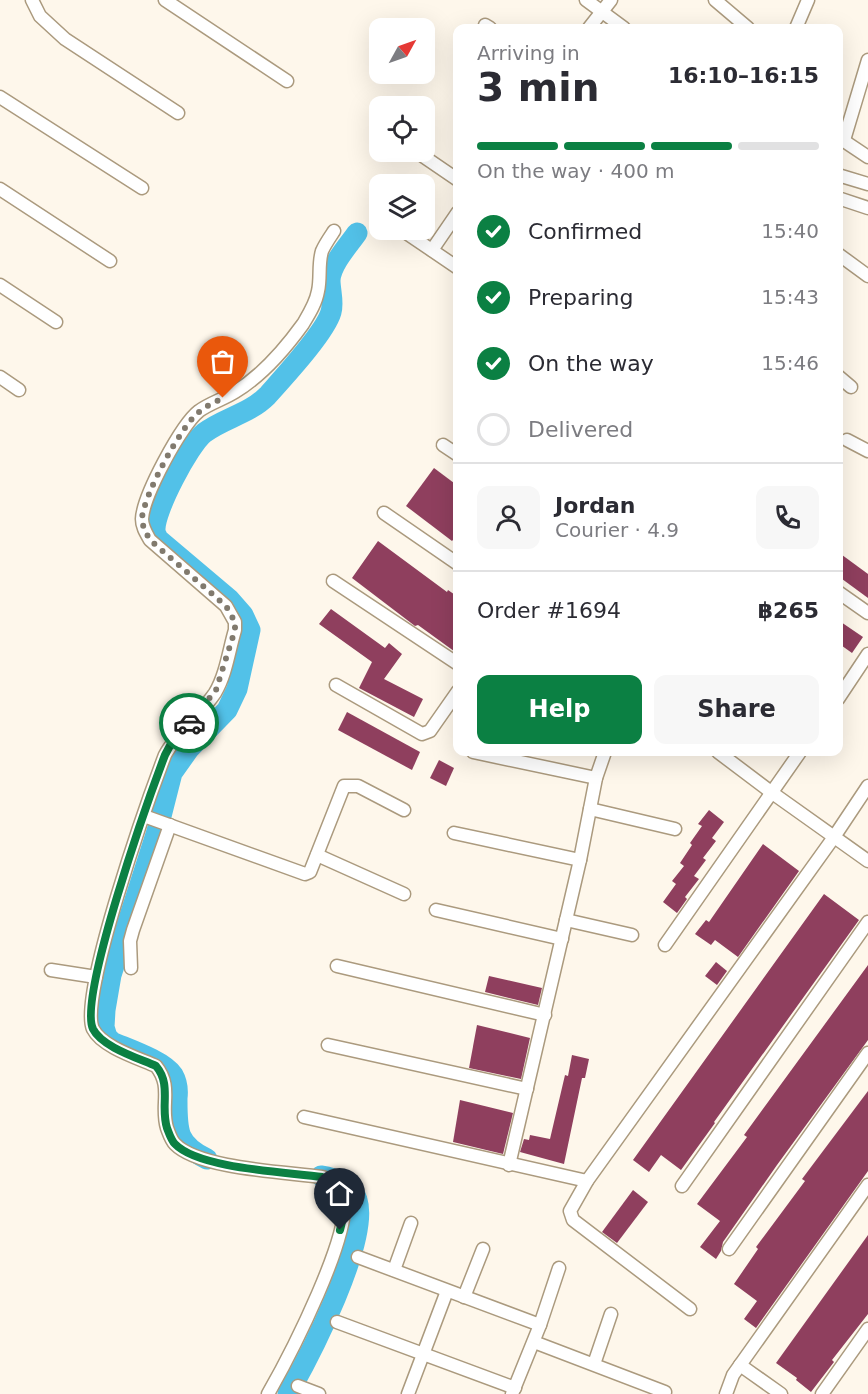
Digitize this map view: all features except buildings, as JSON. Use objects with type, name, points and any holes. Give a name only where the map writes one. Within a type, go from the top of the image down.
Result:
[{"type":"street","points":[[32,0],[40,16],[65,39],[178,113]]},
{"type":"street","points":[[165,0],[287,81]]},
{"type":"street","points":[[586,0],[618,24]]},
{"type":"street","points":[[592,24],[611,0]]},
{"type":"street","points":[[715,0],[743,24]]},
{"type":"street","points":[[798,24],[808,0]]},
{"type":"street","points":[[843,133],[868,60]]},
{"type":"street","points":[[0,97],[142,188]]},
{"type":"street","points":[[843,140],[868,157]]},
{"type":"street","points":[[432,162],[453,177]]},
{"type":"street","points":[[843,176],[868,184]]},
{"type":"street","points":[[0,189],[110,261]]},
{"type":"street","points":[[843,200],[868,208]]},
{"type":"street","points":[[432,250],[453,219]]},
{"type":"street","points":[[268,1394],[311,1311],[336,1245],[345,1202],[343,1192],[334,1181],[322,1177],[226,1164],[201,1158],[185,1151],[174,1143],[165,1123],[166,1094],[162,1073],[156,1066],[100,1039],[92,1028],[91,1011],[105,937],[148,817],[165,755],[172,742],[216,690],[235,630],[235,622],[226,606],[150,540],[142,519],[145,507],[164,461],[188,423],[199,411],[235,392],[255,378],[304,322],[313,307],[318,291],[323,250],[334,231]]},
{"type":"street","points":[[417,240],[453,265]]},
{"type":"street","points":[[843,258],[868,276]]},
{"type":"street","points":[[0,285],[56,322]]},
{"type":"street","points":[[0,377],[20,390]]},
{"type":"street","points":[[843,380],[851,387]]},
{"type":"street","points":[[848,440],[868,451]]},
{"type":"street","points":[[443,445],[453,452]]},
{"type":"street","points":[[384,513],[453,561]]},
{"type":"street","points":[[333,581],[453,661]]},
{"type":"street","points":[[843,596],[868,613]]},
{"type":"street","points":[[843,692],[868,654]]},
{"type":"street","points":[[336,685],[422,734],[430,731],[453,698]]},
{"type":"street","points":[[492,756],[596,778]]},
{"type":"street","points":[[509,1165],[580,860],[596,778],[604,756]]},
{"type":"street","points":[[723,756],[868,861]]},
{"type":"street","points":[[665,945],[797,756]]},
{"type":"street","points":[[148,817],[305,874],[310,872],[344,786],[358,786],[404,810]]},
{"type":"street","points":[[690,1309],[573,1220],[570,1211],[587,1181],[834,837],[868,786]]},
{"type":"street","points":[[590,809],[675,830]]},
{"type":"street","points":[[132,968],[130,941],[169,825]]},
{"type":"street","points":[[454,833],[580,860]]},
{"type":"street","points":[[316,855],[404,894]]},
{"type":"street","points":[[436,910],[562,939]]},
{"type":"street","points":[[566,920],[632,934]]},
{"type":"street","points":[[682,1186],[868,922]]},
{"type":"street","points":[[337,966],[545,1015]]},
{"type":"street","points":[[51,970],[96,977]]},
{"type":"street","points":[[328,1045],[527,1089]]},
{"type":"street","points":[[729,1249],[868,1053]]},
{"type":"street","points":[[304,1117],[587,1181]]},
{"type":"street","points":[[726,1394],[733,1375],[868,1185]]},
{"type":"street","points":[[394,1270],[411,1223]]},
{"type":"street","points":[[464,1297],[483,1250]]},
{"type":"street","points":[[358,1257],[540,1325]]},
{"type":"street","points":[[337,1322],[514,1391],[534,1342],[559,1268]]},
{"type":"street","points":[[408,1394],[447,1291]]},
{"type":"street","points":[[594,1364],[611,1314]]},
{"type":"street","points":[[822,1394],[868,1329]]},
{"type":"street","points":[[534,1342],[665,1392]]},
{"type":"street","points":[[740,1365],[781,1394]]},
{"type":"street","points":[[298,1386],[319,1394]]},
{"type":"waterway","points":[[207,1159],[189,1148],[180,1135],[177,1119],[177,1086],[173,1075],[154,1060],[112,1042],[107,1037],[104,1027],[111,975],[158,828],[172,773],[189,749],[227,710],[237,689],[250,630],[243,615],[229,599],[158,539],[155,531],[156,521],[174,479],[190,451],[204,433],[252,407],[267,396],[321,332],[332,308],[330,280],[333,268],[357,233]]},
{"type":"waterway","points":[[288,1394],[335,1298],[355,1242],[359,1218],[357,1200],[352,1191],[337,1181],[321,1176]]},
{"type":"way so far","points":[[189,723],[216,690],[235,630],[235,622],[226,606],[150,540],[142,519],[164,461],[188,423],[199,411],[223,398]]},
{"type":"route","points":[[189,723],[177,735],[165,755],[105,937],[91,1011],[92,1028],[100,1039],[156,1066],[162,1073],[166,1094],[165,1123],[174,1143],[201,1158],[226,1164],[322,1177],[334,1181],[343,1192],[345,1202],[340,1230]]}]
